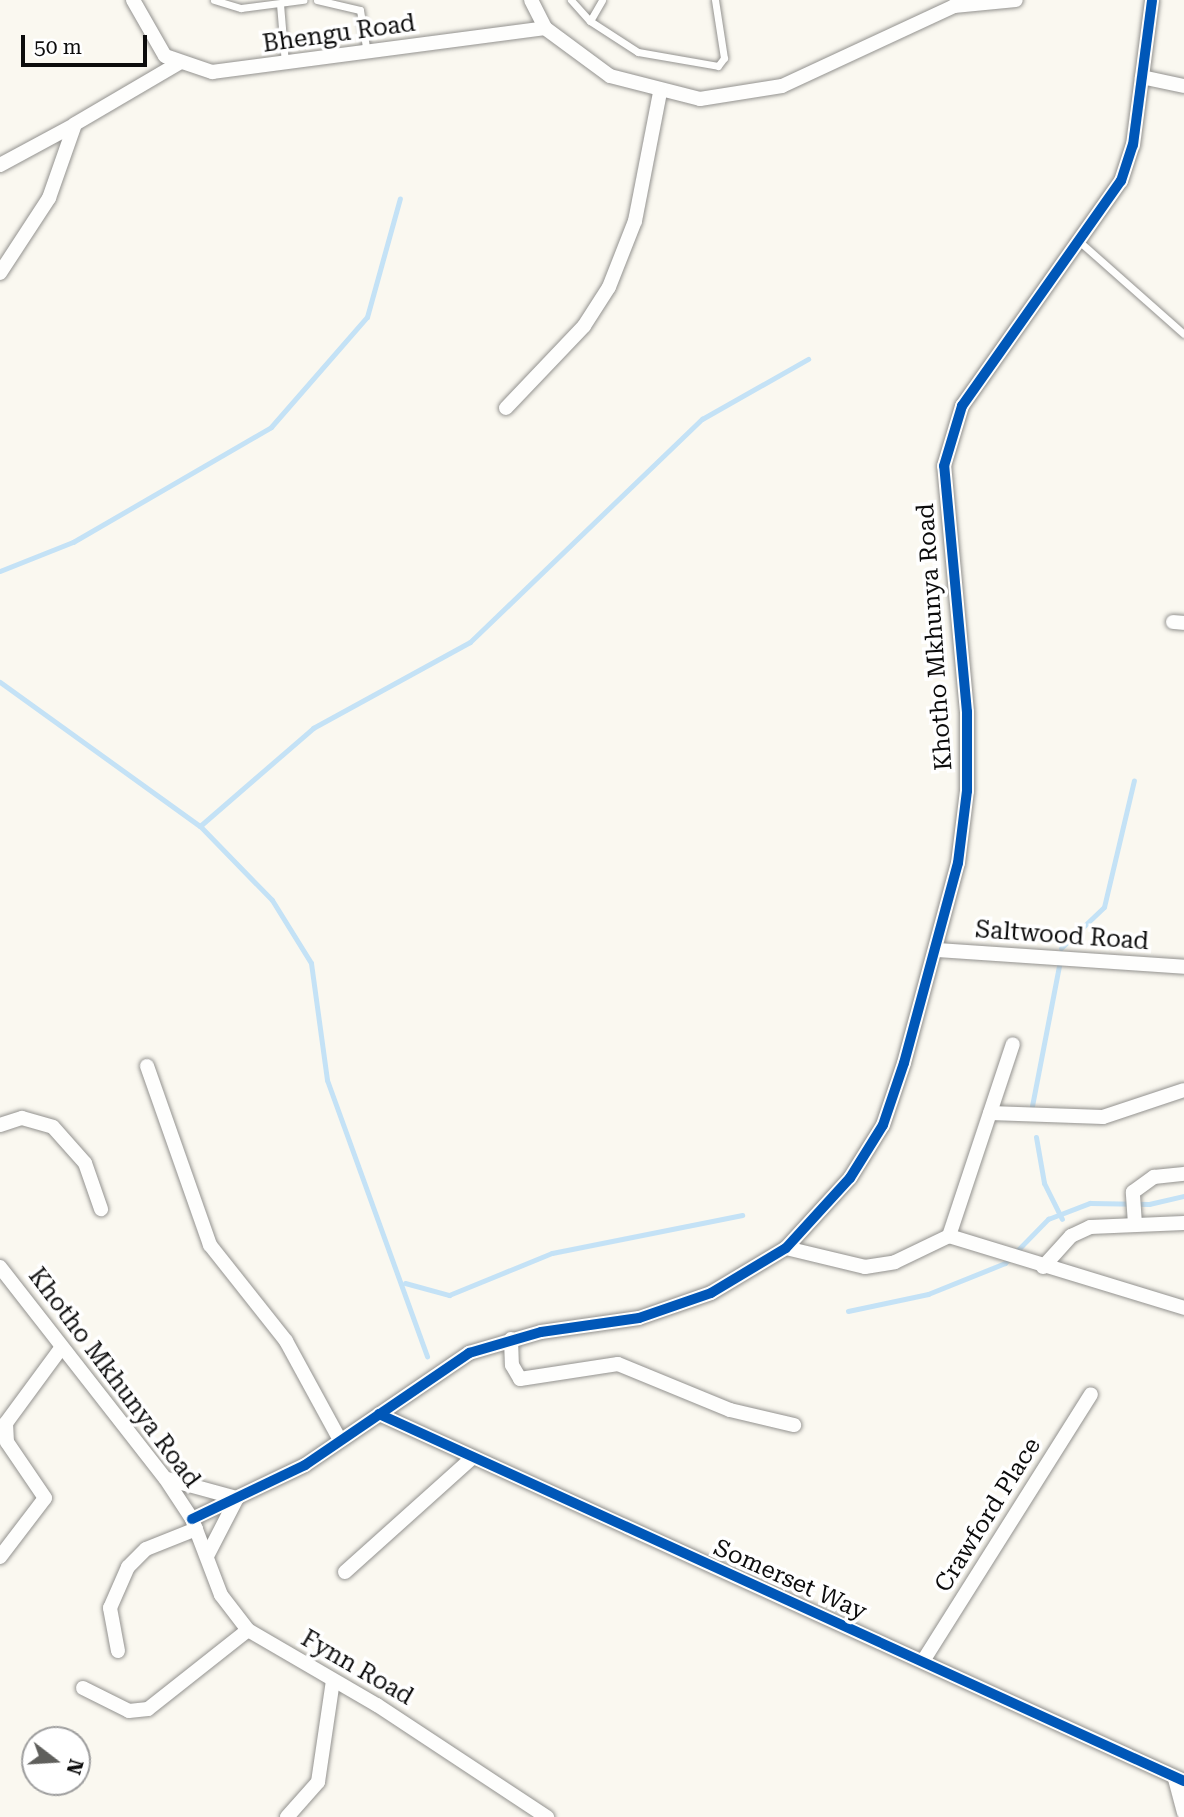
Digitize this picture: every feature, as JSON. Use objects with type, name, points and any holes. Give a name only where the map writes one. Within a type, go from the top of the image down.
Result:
[{"type":"street","name":"Bhengu Road","points":[[133,0],[164,56],[212,72],[286,65],[545,28]]},
{"type":"street","points":[[531,0],[545,28],[610,76],[660,92],[699,99],[742,97],[782,86],[954,6],[1016,0]]},
{"type":"street","name":"Khotho Mkhunya Road","points":[[0,1267],[165,1478],[194,1524],[340,1440],[379,1414],[424,1378],[511,1339],[639,1318],[711,1293],[786,1248],[850,1178],[883,1125],[937,950],[958,863],[968,765],[944,466],[962,406],[1082,243],[1121,181],[1142,77],[1153,0]]},
{"type":"street","points":[[0,165],[179,63]]},
{"type":"street","points":[[1142,77],[1184,86]]},
{"type":"street","points":[[506,408],[583,326],[609,287],[635,221],[660,92]]},
{"type":"street","points":[[0,273],[49,198],[75,124]]},
{"type":"street","name":"Saltwood Road","points":[[937,950],[1184,967]]},
{"type":"street","points":[[949,1236],[1013,1044]]},
{"type":"street","points":[[147,1066],[210,1244],[286,1341],[340,1440]]},
{"type":"street","points":[[990,1113],[1103,1116],[1184,1090]]},
{"type":"street","points":[[0,1125],[22,1118],[53,1127],[85,1163],[101,1209]]},
{"type":"street","points":[[1134,1218],[1133,1192],[1154,1177],[1184,1174]]},
{"type":"street","points":[[1043,1267],[1080,1231],[1134,1218],[1184,1223]]},
{"type":"street","points":[[786,1248],[865,1266],[895,1262],[949,1236],[1043,1267],[1184,1308]]},
{"type":"street","points":[[511,1339],[512,1365],[520,1379],[618,1364],[730,1410],[794,1425]]},
{"type":"street","points":[[0,1557],[44,1498],[7,1442],[6,1423],[61,1348]]},
{"type":"street","name":"Crawford Place","points":[[923,1661],[1091,1394]]},
{"type":"street","name":"Somerset Way","points":[[379,1414],[471,1459],[923,1661],[1179,1780]]},
{"type":"street","points":[[345,1572],[471,1459]]},
{"type":"street","points":[[165,1478],[237,1498],[207,1556]]},
{"type":"street","points":[[118,1651],[110,1608],[128,1567],[146,1549],[194,1524]]},
{"type":"street","name":"Fynn Road","points":[[194,1524],[221,1595],[248,1630],[333,1680],[547,1817]]},
{"type":"street","points":[[83,1688],[129,1711],[148,1709],[248,1630]]},
{"type":"street","points":[[287,1817],[318,1782],[333,1680]]},
{"type":"street","points":[[1179,1780],[1184,1814]]},
{"type":"lane","points":[[214,0],[241,8],[303,0]]},
{"type":"lane","points":[[317,0],[360,10],[368,54]]},
{"type":"lane","points":[[571,0],[590,21],[638,52],[718,66],[724,58],[715,0]]},
{"type":"lane","points":[[590,21],[602,0]]},
{"type":"lane","points":[[280,4],[286,65]]},
{"type":"lane","points":[[1082,243],[1184,334]]},
{"type":"waterway","points":[[0,571],[73,542],[271,427],[367,317],[400,198]]},
{"type":"waterway","points":[[200,826],[313,728],[470,642],[702,419],[808,359]]},
{"type":"waterway","points":[[0,682],[200,826],[272,900],[311,963],[327,1080],[427,1356]]},
{"type":"waterway","points":[[1061,948],[1104,907],[1134,780]]},
{"type":"waterway","points":[[1032,1106],[1059,966]]},
{"type":"waterway","points":[[1036,1137],[1044,1183],[1062,1219]]},
{"type":"waterway","points":[[848,1311],[928,1294],[1005,1263],[1048,1219],[1090,1203],[1149,1204],[1184,1196]]},
{"type":"waterway","points":[[405,1283],[449,1295],[552,1253],[742,1215]]},
{"type":"cycle path","points":[[192,1519],[305,1465],[469,1353],[541,1332],[639,1318],[711,1293],[786,1248],[850,1178],[883,1125],[904,1063],[958,863],[967,791],[967,712],[944,466],[962,406],[1121,181],[1133,145],[1152,0]]},
{"type":"cycle path","points":[[379,1414],[1184,1781]]}]
